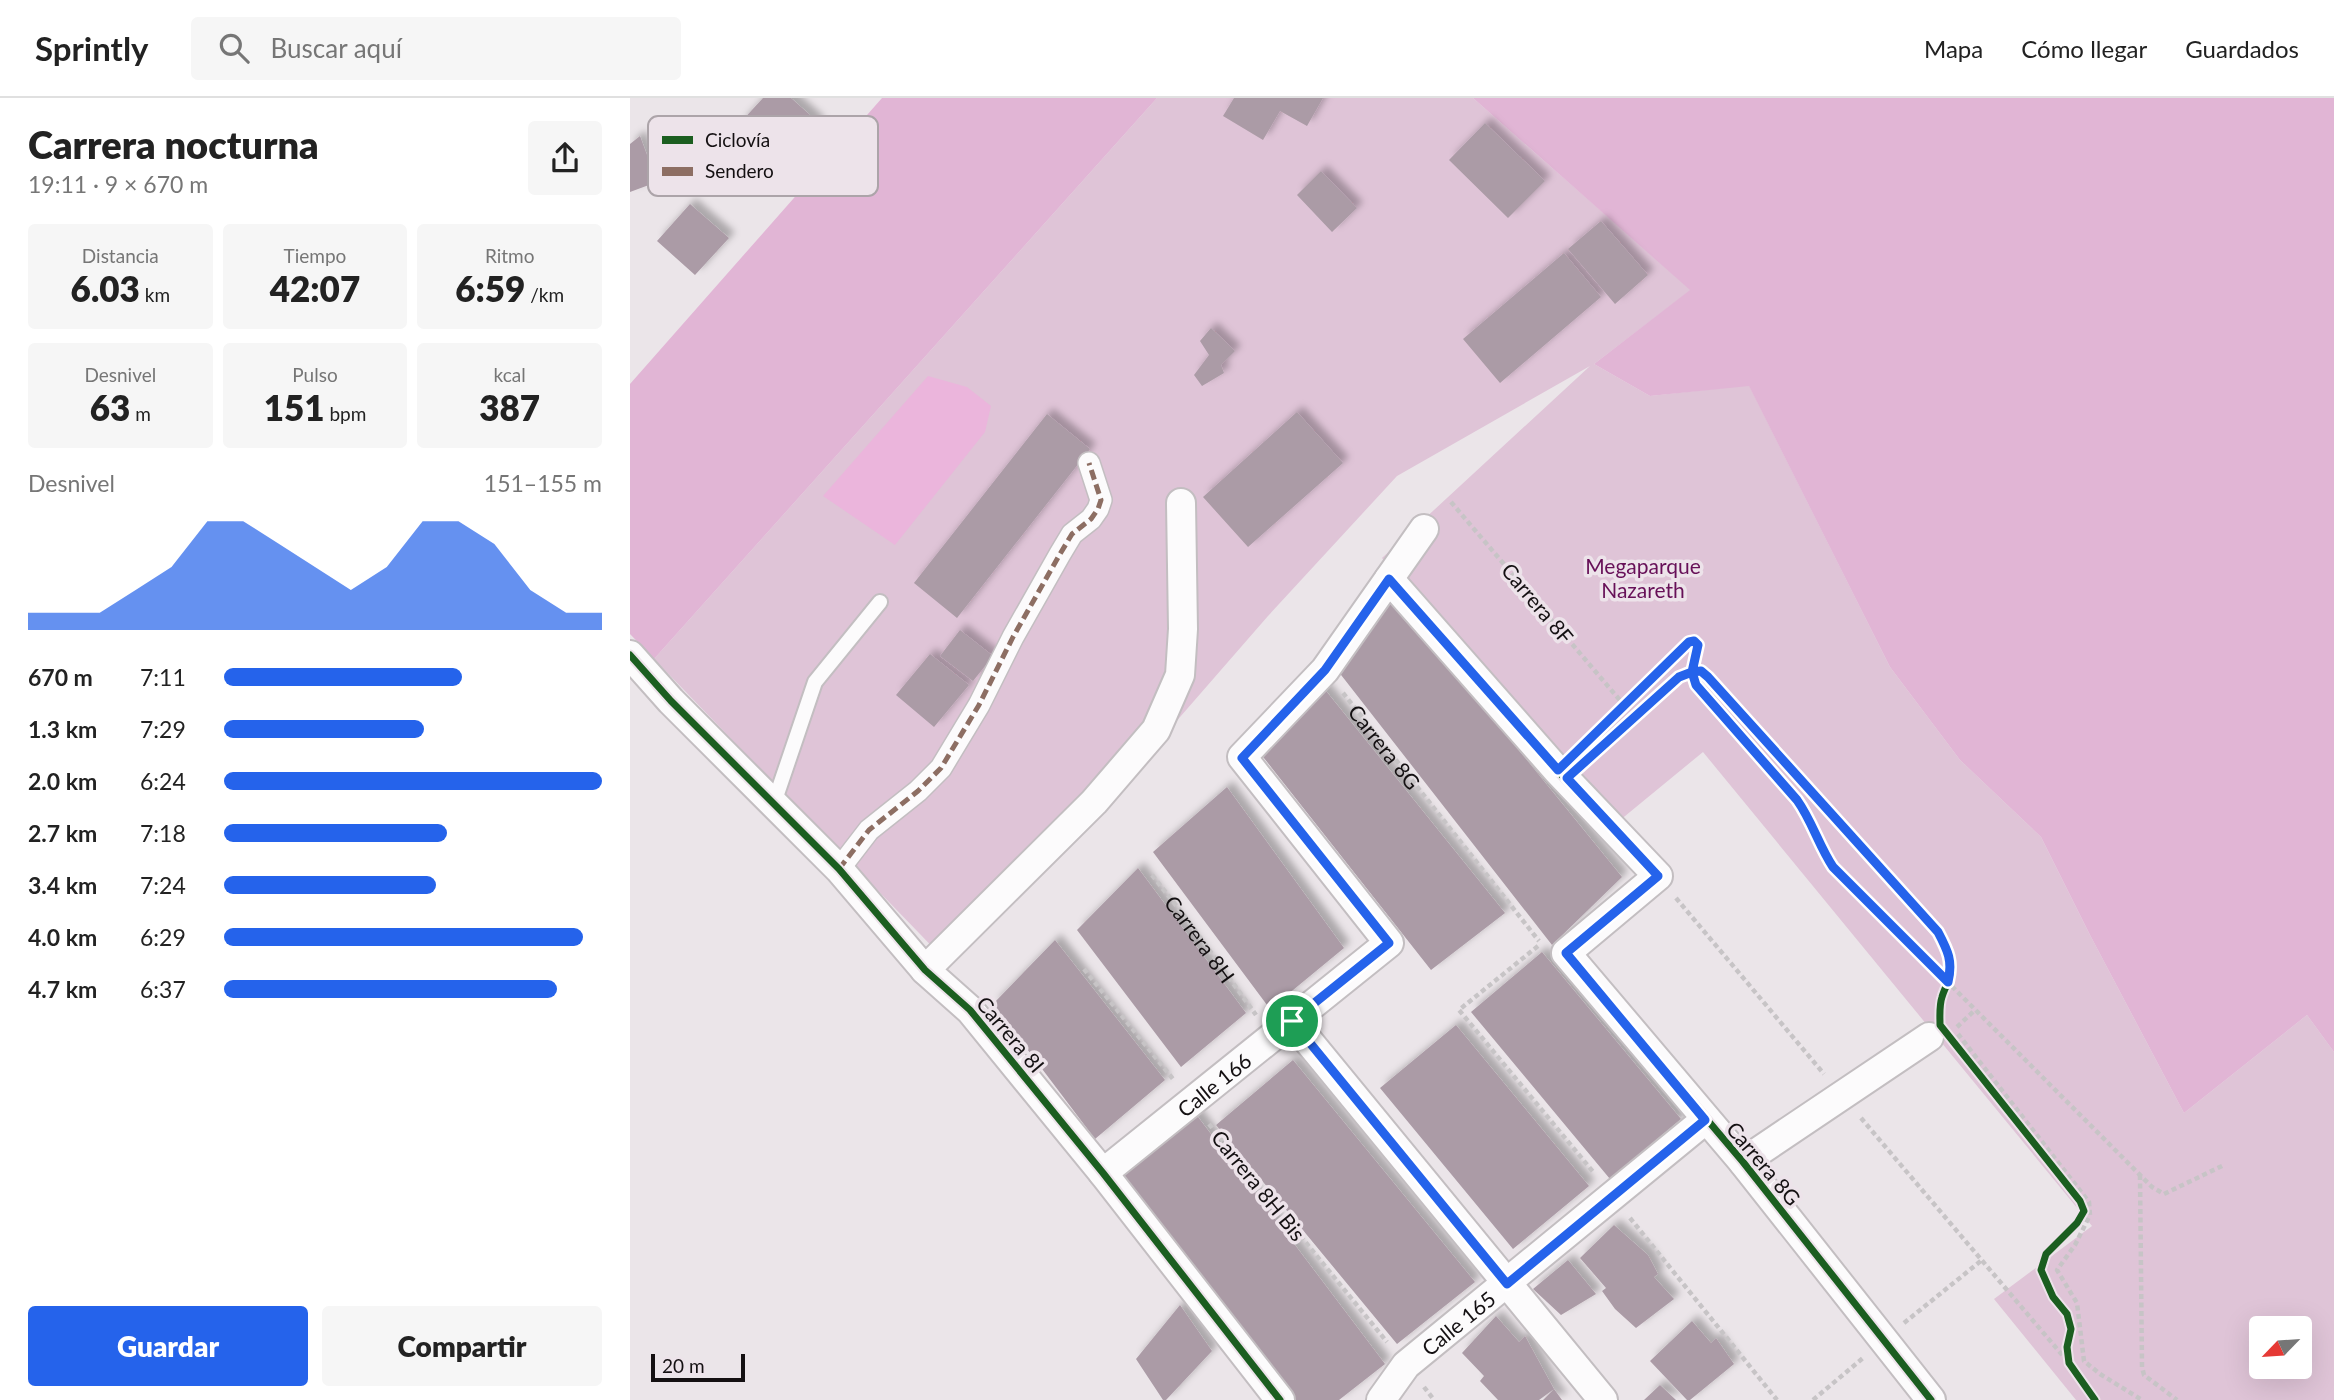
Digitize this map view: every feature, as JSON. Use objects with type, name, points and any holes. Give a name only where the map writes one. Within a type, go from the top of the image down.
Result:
[{"type":"street","points":[[839,869],[869,830],[918,791],[941,768],[979,705],[1013,637],[1072,534],[1091,519],[1098,509],[1101,500],[1089,463]]},
{"type":"street","points":[[925,970],[1094,802],[1156,730],[1180,675],[1184,629],[1181,503]]},
{"type":"street","points":[[1325,670],[1424,528]]},
{"type":"street","points":[[1389,579],[1558,770],[1658,876],[1553,948]]},
{"type":"street","name":"Carrera 8I","points":[[630,655],[671,701],[839,869],[925,970],[970,1010],[1103,1173],[1280,1400]]},
{"type":"street","name":"Calle 166","points":[[1103,1173],[1389,943],[1242,758],[1325,670]]},
{"type":"street","name":"Carrera 8G","points":[[1553,948],[1743,1162],[1931,1400]]},
{"type":"street","points":[[1282,1029],[1507,1284],[1603,1400]]},
{"type":"street","points":[[1743,1162],[1942,1033]]},
{"type":"street","name":"Calle 165","points":[[1381,1400],[1406,1365],[1705,1120]]},
{"type":"lane","points":[[774,803],[815,682],[880,602]]},
{"type":"path","points":[[1558,770],[1689,642],[1694,641],[1698,645],[1693,672],[1696,685],[1797,800],[1833,867],[2152,1187],[2164,1194],[2224,1165]]},
{"type":"path","points":[[1459,1010],[1553,948]]},
{"type":"path","points":[[1975,1010],[1942,1033],[2089,1202],[2090,1215],[2075,1245],[2057,1270],[2079,1309],[2084,1361],[2142,1400]]},
{"type":"path","points":[[1994,1095],[2080,1201],[2084,1211],[2077,1223]]},
{"type":"path","points":[[2140,1174],[2142,1367],[2144,1375],[2177,1400]]},
{"type":"path","points":[[2067,1347],[2068,1363],[2075,1372]]},
{"type":"green space","name":"Megaparque Nazareth","points":[[1157,98],[1473,98],[1691,290],[1594,364],[1650,396],[1749,385],[1890,667],[1960,760],[2041,837],[2184,1113],[2307,1015],[2334,1052],[2334,1400],[2076,1400],[1994,1299],[2092,1226],[1703,752],[1619,821],[1382,558],[1590,366],[1397,476],[1268,616],[1086,825],[948,963],[654,659]]},
{"type":"shaded area","points":[[882,98],[1157,98],[654,659],[630,634],[630,384],[796,196],[878,196],[878,116],[866,116]]},
{"type":"shaded area","points":[[1473,98],[2334,98],[2334,1052],[2307,1015],[2184,1113],[2041,837],[1960,760],[1890,667],[1749,386],[1650,396],[1594,364],[1690,290]]},
{"type":"shaded area","points":[[928,376],[967,387],[991,406],[985,432],[895,545],[823,496]]},
{"type":"building","points":[[763,98],[791,98],[811,116],[746,116]]},
{"type":"building","points":[[1234,98],[1323,98],[1307,126],[1280,111],[1263,140],[1223,116]]},
{"type":"building","points":[[1485,123],[1545,181],[1508,218],[1449,160]]},
{"type":"building","points":[[640,136],[648,158],[648,185],[630,192],[630,144]]},
{"type":"building","points":[[1321,171],[1357,208],[1332,232],[1297,195]]},
{"type":"building","points":[[690,204],[729,238],[695,275],[657,241]]},
{"type":"building","points":[[1601,221],[1648,275],[1615,304],[1568,249]]},
{"type":"building","points":[[1564,253],[1601,297],[1500,383],[1463,339]]},
{"type":"building","points":[[1211,328],[1235,351],[1221,365],[1224,373],[1202,386],[1194,375],[1209,355],[1200,341]]},
{"type":"building","points":[[1297,412],[1343,463],[1248,547],[1203,497]]},
{"type":"building","points":[[1047,414],[1090,449],[957,618],[914,583]]},
{"type":"building","points":[[1394,597],[1622,877],[1552,945],[1338,671]]},
{"type":"building","points":[[960,630],[993,656],[973,681],[940,656]]},
{"type":"building","points":[[930,654],[969,685],[934,727],[896,695]]},
{"type":"building","points":[[1322,686],[1505,913],[1431,970],[1260,753]]},
{"type":"building","points":[[1227,787],[1344,948],[1270,1009],[1153,852]]},
{"type":"building","points":[[1138,868],[1246,1013],[1181,1067],[1077,930]]},
{"type":"building","points":[[1055,940],[1165,1080],[1095,1139],[993,1004]]},
{"type":"building","points":[[1542,952],[1681,1119],[1610,1179],[1471,1012]]},
{"type":"building","points":[[1456,1025],[1589,1186],[1513,1249],[1380,1088]]},
{"type":"building","points":[[1293,1060],[1475,1282],[1397,1344],[1216,1125]]},
{"type":"building","points":[[1195,1113],[1385,1364],[1339,1400],[1293,1400],[1121,1177]]},
{"type":"building","points":[[1614,1225],[1648,1255],[1658,1274],[1654,1277],[1674,1299],[1636,1328],[1615,1309],[1602,1291],[1606,1288],[1580,1258]]},
{"type":"building","points":[[1568,1260],[1596,1294],[1561,1315],[1533,1289]]},
{"type":"building","points":[[1180,1305],[1212,1351],[1166,1400],[1163,1400],[1136,1359]]},
{"type":"building","points":[[1496,1316],[1519,1342],[1525,1336],[1554,1389],[1539,1400],[1498,1400],[1480,1381],[1484,1376],[1462,1353]]},
{"type":"building","points":[[1692,1321],[1711,1343],[1716,1338],[1734,1364],[1687,1400],[1650,1361]]},
{"type":"building","points":[[1660,1385],[1676,1400],[1644,1400]]},
{"type":"building","points":[[1554,1389],[1562,1400],[1543,1400]]},
{"type":"marked path","points":[[839,869],[869,830],[918,791],[941,768],[979,705],[1013,637],[1072,534],[1091,519],[1098,509],[1101,500],[1089,463]]},
{"type":"cycle path","points":[[1389,579],[1557,770],[1658,876],[1566,953],[1743,1162],[1931,1400]]},
{"type":"cycle path","points":[[630,655],[671,701],[839,869],[925,970],[970,1010],[1103,1173],[1280,1400]]},
{"type":"cycle path","points":[[1567,778],[1679,677],[1687,672],[1701,671],[1938,932],[1951,964],[1950,977],[1941,1000],[1940,1025],[2080,1201],[2084,1211],[2077,1223],[2046,1254],[2041,1270],[2053,1297],[2067,1314],[2071,1329],[2067,1347],[2069,1363],[2095,1400]]},
{"type":"route","points":[[1292,1021],[1389,943],[1242,758],[1325,670],[1389,579],[1558,770],[1689,642],[1694,641],[1698,645],[1692,672],[1701,671],[1708,677],[1938,932],[1952,967],[1948,982],[1833,867],[1797,800],[1696,685],[1692,672],[1687,672],[1567,778],[1658,876],[1566,953],[1705,1120],[1507,1284],[1292,1021]]}]
